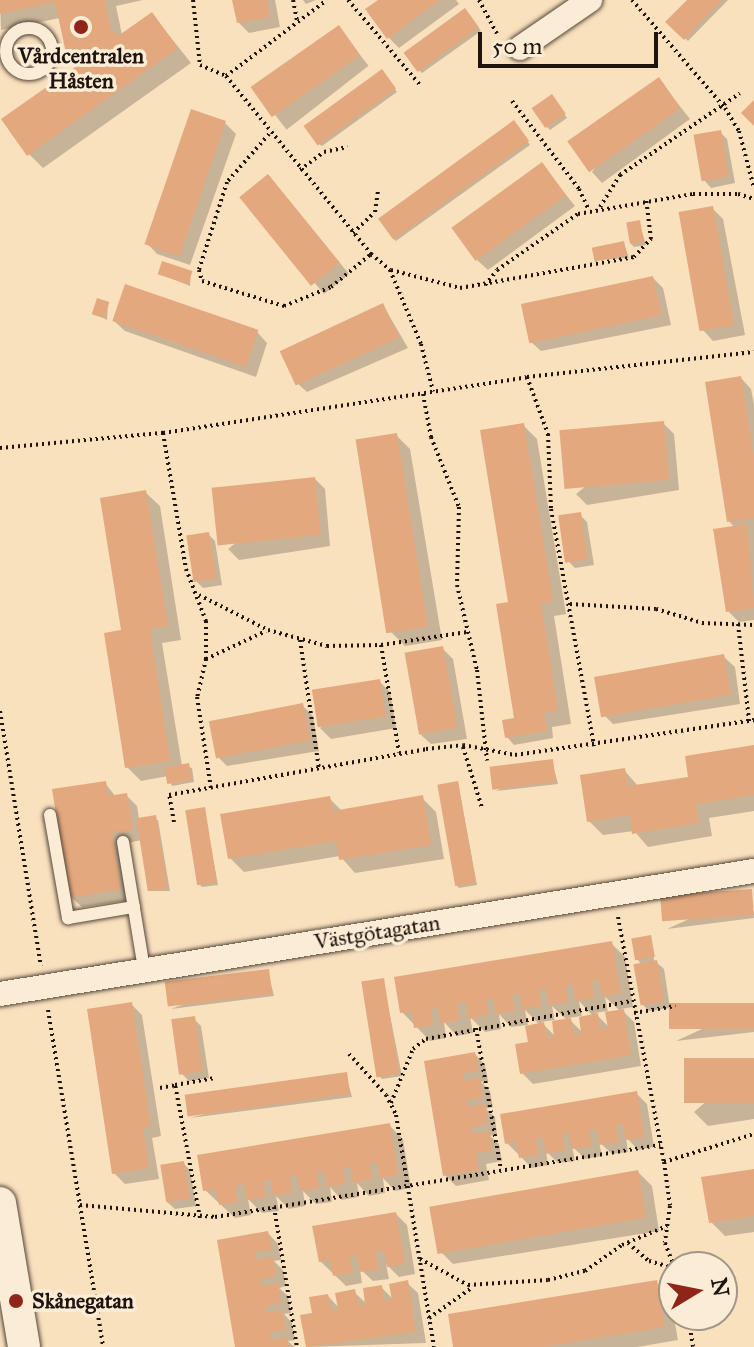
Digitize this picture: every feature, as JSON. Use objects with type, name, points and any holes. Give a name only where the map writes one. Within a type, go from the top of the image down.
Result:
[{"type":"street","points":[[520,48],[590,0]]},
{"type":"street","name":"Västgötagatan","points":[[0,994],[754,871]]},
{"type":"street","points":[[0,1203],[24,1347]]},
{"type":"lane","points":[[50,815],[68,918],[134,907]]},
{"type":"lane","points":[[123,842],[144,969]]},
{"type":"path","points":[[193,0],[200,65],[226,76],[269,134],[371,254],[390,270],[440,286],[485,286],[634,257],[651,239],[646,200]]},
{"type":"path","points":[[293,0],[297,22]]},
{"type":"path","points":[[226,76],[327,0]]},
{"type":"path","points":[[348,0],[421,86]]},
{"type":"path","points":[[479,0],[497,34]]},
{"type":"path","points":[[632,0],[725,108],[739,131],[754,188]]},
{"type":"path","points":[[600,207],[620,175],[725,108],[740,93]]},
{"type":"path","points":[[512,101],[579,189],[589,210]]},
{"type":"path","points":[[269,134],[227,182],[199,270],[202,281],[284,306],[331,287],[371,254]]},
{"type":"path","points":[[300,170],[324,152],[347,147]]},
{"type":"path","points":[[353,233],[375,212],[378,191]]},
{"type":"path","points":[[485,286],[497,270],[563,220],[589,210],[716,192],[754,199]]},
{"type":"path","points":[[390,270],[421,344],[433,391]]},
{"type":"path","points":[[0,448],[163,433],[527,377],[754,352]]},
{"type":"path","points":[[527,377],[548,434],[551,509],[594,746]]},
{"type":"path","points":[[423,394],[431,437],[459,507],[457,585],[487,760]]},
{"type":"path","points":[[163,433],[186,569],[206,621],[206,659],[197,697],[211,789]]},
{"type":"path","points":[[197,594],[268,630],[300,640],[349,647],[467,632]]},
{"type":"path","points":[[570,604],[656,609],[702,623],[754,625]]},
{"type":"path","points":[[174,822],[169,795],[399,754],[463,745],[515,755],[752,721],[738,624]]},
{"type":"path","points":[[206,659],[268,630]]},
{"type":"path","points":[[300,640],[320,769]]},
{"type":"path","points":[[381,645],[399,754]]},
{"type":"path","points":[[0,711],[103,1347]]},
{"type":"path","points":[[463,747],[482,808]]},
{"type":"path","points":[[614,893],[664,1162],[670,1206],[665,1243],[668,1251]]},
{"type":"path","points":[[391,1104],[419,1043],[476,1028],[632,1001]]},
{"type":"path","points":[[634,1013],[675,1006]]},
{"type":"path","points":[[476,1028],[501,1170]]},
{"type":"path","points":[[349,1054],[391,1104],[410,1185],[434,1347]]},
{"type":"path","points":[[160,1088],[213,1078]]},
{"type":"path","points":[[175,1085],[200,1218]]},
{"type":"path","points":[[664,1162],[754,1134]]},
{"type":"path","points":[[80,1205],[200,1218],[660,1145]]},
{"type":"path","points":[[274,1207],[297,1347]]},
{"type":"path","points":[[429,1318],[459,1292],[476,1286],[585,1271],[628,1243],[667,1226]]},
{"type":"path","points":[[628,1243],[649,1261],[658,1264]]},
{"type":"path","points":[[420,1259],[454,1281],[476,1286]]},
{"type":"building","points":[[0,0],[105,0],[111,29],[118,36],[152,12],[178,48],[27,156],[1,119],[78,65],[66,53],[55,2],[0,14]]},
{"type":"building","points":[[232,0],[267,0],[270,17],[237,23]]},
{"type":"building","points":[[378,0],[440,0],[387,39],[365,9]]},
{"type":"building","points":[[687,0],[722,0],[684,40],[665,22]]},
{"type":"building","points":[[465,8],[479,27],[418,72],[404,53]]},
{"type":"building","points":[[339,25],[360,55],[272,117],[251,87]]},
{"type":"building","points":[[382,69],[396,88],[318,145],[304,126]]},
{"type":"building","points":[[659,77],[681,108],[589,172],[567,141]]},
{"type":"building","points":[[552,94],[566,114],[545,128],[532,108]]},
{"type":"building","points":[[754,100],[754,126],[741,113]]},
{"type":"building","points":[[191,109],[226,121],[179,256],[144,244]]},
{"type":"building","points":[[514,120],[529,141],[393,240],[378,219]]},
{"type":"building","points":[[721,130],[729,176],[702,181],[693,135]]},
{"type":"building","points":[[542,162],[566,195],[475,261],[451,228]]},
{"type":"building","points":[[268,174],[340,263],[311,286],[239,197]]},
{"type":"building","points":[[713,206],[734,325],[700,331],[679,212]]},
{"type":"building","points":[[640,220],[644,242],[630,244],[626,222]]},
{"type":"building","points":[[624,241],[627,255],[595,262],[592,248]]},
{"type":"building","points":[[162,261],[192,271],[188,284],[158,274]]},
{"type":"building","points":[[653,276],[661,315],[529,343],[521,304]]},
{"type":"building","points":[[125,284],[258,330],[246,367],[112,321]]},
{"type":"building","points":[[97,298],[109,302],[104,318],[92,314]]},
{"type":"building","points":[[383,303],[399,337],[296,386],[280,351]]},
{"type":"building","points":[[741,376],[754,457],[754,518],[727,522],[705,382]]},
{"type":"building","points":[[664,421],[669,480],[565,489],[559,430]]},
{"type":"building","points":[[524,423],[553,601],[541,603],[558,710],[544,713],[547,731],[505,738],[502,720],[514,718],[496,604],[508,602],[480,430]]},
{"type":"building","points":[[397,433],[428,627],[386,633],[356,440]]},
{"type":"building","points":[[315,477],[321,535],[218,546],[212,488]]},
{"type":"building","points":[[146,490],[168,626],[150,629],[170,761],[125,768],[104,633],[121,630],[100,498]]},
{"type":"building","points":[[581,512],[588,560],[565,563],[558,515]]},
{"type":"building","points":[[747,524],[754,608],[726,612],[713,529]]},
{"type":"building","points":[[209,532],[216,578],[194,582],[186,536]]},
{"type":"building","points":[[443,646],[457,728],[419,735],[405,653]]},
{"type":"building","points":[[724,654],[731,694],[601,717],[594,677]]},
{"type":"building","points":[[380,679],[386,717],[318,727],[312,690]]},
{"type":"building","points":[[303,703],[310,740],[216,759],[209,721]]},
{"type":"building","points":[[754,745],[754,795],[696,804],[699,823],[632,834],[630,815],[587,822],[580,775],[625,768],[628,786],[688,777],[685,756]]},
{"type":"building","points":[[553,759],[556,782],[492,790],[489,767]]},
{"type":"building","points":[[189,763],[192,780],[167,784],[164,767]]},
{"type":"building","points":[[106,781],[108,796],[127,793],[133,830],[112,833],[121,889],[69,898],[52,789]]},
{"type":"building","points":[[458,781],[476,882],[455,886],[437,785]]},
{"type":"building","points":[[423,795],[431,845],[339,860],[336,841],[228,859],[220,814],[330,796],[333,811]]},
{"type":"building","points":[[205,807],[217,882],[197,885],[185,810]]},
{"type":"building","points":[[156,815],[168,888],[148,891],[136,818]]},
{"type":"building","points":[[752,889],[754,915],[662,921],[660,895]]},
{"type":"building","points":[[651,935],[655,957],[635,960],[631,938]]},
{"type":"building","points":[[612,941],[621,993],[602,996],[599,980],[592,981],[594,998],[575,1001],[573,984],[565,986],[568,1002],[549,1005],[546,989],[539,990],[541,1006],[522,1010],[520,993],[512,995],[515,1011],[496,1014],[493,998],[486,999],[488,1015],[469,1019],[466,1002],[457,1004],[460,1020],[441,1023],[438,1007],[431,1008],[433,1025],[414,1028],[412,1011],[400,1013],[394,977]]},
{"type":"building","points":[[657,960],[664,1001],[641,1006],[633,964]]},
{"type":"building","points":[[269,969],[272,994],[168,1007],[165,982]]},
{"type":"building","points":[[384,978],[399,1074],[376,1077],[361,982]]},
{"type":"building","points":[[132,1002],[151,1126],[143,1127],[149,1168],[112,1174],[87,1009]]},
{"type":"building","points":[[669,1003],[754,1003],[754,1029],[669,1029]]},
{"type":"building","points":[[624,1009],[631,1055],[520,1074],[515,1044],[528,1042],[525,1026],[544,1022],[547,1038],[554,1037],[552,1021],[571,1018],[574,1034],[581,1033],[579,1017],[598,1013],[600,1029],[608,1028],[605,1012]]},
{"type":"building","points":[[195,1016],[203,1071],[179,1075],[171,1019]]},
{"type":"building","points":[[475,1052],[479,1071],[463,1073],[464,1081],[480,1078],[483,1097],[467,1100],[468,1107],[485,1104],[488,1124],[472,1127],[473,1134],[489,1131],[492,1151],[476,1153],[479,1170],[443,1176],[424,1061]]},
{"type":"building","points":[[684,1058],[754,1058],[754,1103],[684,1103]]},
{"type":"building","points":[[347,1072],[350,1094],[188,1117],[185,1095]]},
{"type":"building","points":[[637,1091],[644,1137],[626,1140],[623,1124],[616,1125],[618,1142],[599,1145],[597,1129],[589,1130],[592,1146],[572,1149],[569,1133],[562,1134],[565,1150],[546,1154],[543,1137],[536,1139],[539,1155],[519,1158],[516,1142],[505,1144],[500,1114]]},
{"type":"building","points":[[390,1123],[398,1175],[380,1178],[377,1162],[370,1163],[372,1179],[353,1183],[351,1166],[343,1168],[346,1184],[327,1187],[324,1171],[317,1172],[319,1188],[300,1191],[297,1175],[290,1176],[292,1193],[273,1196],[271,1180],[263,1181],[266,1197],[247,1200],[244,1184],[235,1186],[238,1202],[219,1205],[216,1189],[203,1191],[197,1155]]},
{"type":"building","points":[[184,1161],[190,1199],[166,1202],[160,1165]]},
{"type":"building","points":[[754,1169],[754,1216],[709,1223],[701,1177]]},
{"type":"building","points":[[638,1170],[646,1217],[438,1254],[429,1207]]},
{"type":"building","points":[[396,1212],[405,1264],[387,1267],[384,1251],[376,1252],[379,1269],[360,1272],[357,1256],[350,1257],[353,1273],[333,1276],[330,1260],[319,1262],[312,1226]]},
{"type":"building","points":[[268,1231],[272,1250],[256,1252],[257,1260],[273,1257],[276,1276],[260,1279],[262,1286],[278,1283],[281,1303],[265,1306],[266,1313],[282,1310],[286,1330],[270,1332],[271,1340],[287,1337],[289,1347],[235,1347],[217,1240]]},
{"type":"building","points":[[408,1280],[416,1332],[306,1347],[300,1315],[312,1313],[309,1297],[328,1294],[331,1310],[338,1309],[335,1293],[355,1289],[358,1305],[365,1304],[363,1288],[382,1285],[384,1301],[392,1300],[389,1284]]},
{"type":"building","points":[[657,1280],[658,1286],[658,1328],[542,1347],[453,1347],[448,1314]]},
{"type":"place","name":"Vårdcentralen Håsten","points":[[81,27]]},
{"type":"place","name":"Skånegatan","points":[[16,1301]]}]
